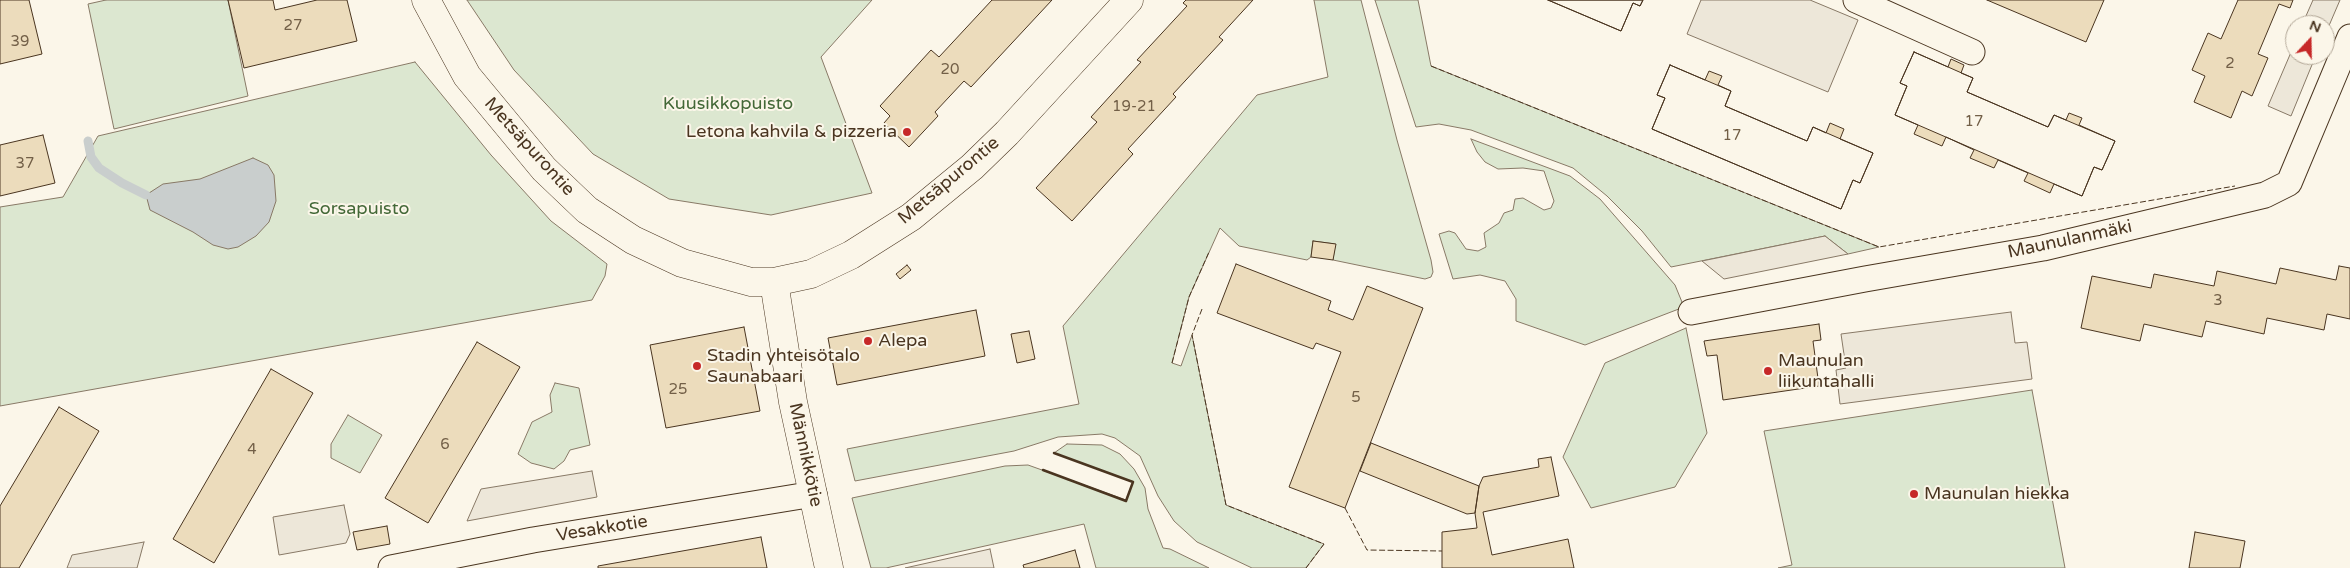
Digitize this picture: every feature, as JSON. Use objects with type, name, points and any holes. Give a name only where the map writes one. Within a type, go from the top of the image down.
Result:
[{"type":"street","name":"Metsäpurontie","points":[[426,0],[467,76],[544,169],[587,210],[632,240],[682,263],[751,282],[774,282],[819,270],[851,255],[911,217],[972,167],[1129,0]]},
{"type":"street","points":[[1856,0],[1972,52]]},
{"type":"street","name":"Maunulanmäki","points":[[1691,312],[2042,248],[2265,195],[2289,183],[2350,37]]},
{"type":"street","name":"Männikkötie","points":[[774,282],[793,402],[829,568]]},
{"type":"street","name":"Vesakkotie","points":[[391,568],[524,542],[814,494]]},
{"type":"green space","points":[[106,0],[228,0],[248,96],[114,129],[88,4]]},
{"type":"green space","name":"Kuusikkopuisto","points":[[467,0],[872,0],[821,57],[872,193],[771,215],[669,199],[593,154],[514,70]]},
{"type":"green space","points":[[1314,0],[1361,0],[1433,272],[1431,277],[1425,279],[1333,260],[1335,244],[1313,241],[1311,257],[1307,260],[1239,246],[1220,228],[1189,297],[1172,363],[1181,366],[1192,335],[1226,505],[1324,544],[1306,568],[1252,568],[1197,542],[1174,521],[1158,496],[1140,456],[1115,438],[1102,434],[1058,437],[1014,451],[855,481],[847,449],[1079,404],[1063,326],[1257,95],[1328,77]]},
{"type":"green space","points":[[1375,0],[1418,0],[1431,66],[1879,247],[1848,254],[1825,236],[1671,267],[1642,231],[1607,196],[1573,168],[1471,130],[1439,124],[1416,127]]},
{"type":"green space","name":"Sorsapuisto","points":[[415,62],[491,155],[551,221],[607,264],[605,276],[592,300],[0,406],[0,207],[63,197],[98,136]]},
{"type":"green space","points":[[1471,139],[1570,176],[1600,199],[1675,285],[1684,307],[1585,345],[1516,321],[1516,299],[1505,281],[1480,275],[1453,279],[1439,234],[1449,231],[1455,233],[1466,249],[1478,251],[1486,247],[1484,233],[1499,223],[1504,213],[1513,210],[1515,199],[1523,198],[1544,210],[1551,208],[1554,201],[1544,171],[1523,168],[1498,169],[1485,162],[1477,152]]},
{"type":"green space","points":[[1686,328],[1707,433],[1675,487],[1591,508],[1563,457],[1605,363]]},
{"type":"green space","points":[[555,383],[579,388],[590,445],[570,450],[564,461],[554,469],[531,463],[518,454],[532,422],[552,412],[550,395]]},
{"type":"green space","name":"Maunulan hiekka","points":[[2032,390],[2065,568],[1778,568],[1792,565],[1764,431]]},
{"type":"green space","points":[[348,415],[382,435],[360,473],[331,458],[331,444]]},
{"type":"green space","points":[[1067,444],[1102,445],[1120,454],[1134,469],[1145,488],[1148,509],[1163,548],[1170,549],[1209,568],[1096,568],[1084,524],[886,568],[871,568],[852,498],[1005,466],[1028,465],[1126,500],[1133,482],[1054,453]]},
{"type":"shaded area","points":[[1701,0],[1810,0],[1858,20],[1828,92],[1687,34]]},
{"type":"shaded area","points":[[2313,0],[2340,0],[2334,15],[2306,15]]},
{"type":"shaded area","points":[[2286,65],[2312,65],[2291,116],[2268,106]]},
{"type":"shaded area","points":[[253,158],[268,165],[274,175],[276,201],[269,222],[256,236],[238,247],[228,249],[213,245],[193,232],[150,210],[146,195],[163,184],[200,179]]},
{"type":"shaded area","points":[[1825,236],[1848,254],[1724,279],[1702,261]]},
{"type":"shaded area","points":[[2011,312],[2015,343],[2027,342],[2032,379],[1840,404],[1836,370],[1846,368],[1841,334]]},
{"type":"shaded area","points":[[592,471],[597,497],[467,521],[481,489]]},
{"type":"shaded area","points":[[344,505],[350,534],[346,543],[279,555],[273,517]]},
{"type":"shaded area","points":[[144,542],[137,568],[67,568],[72,555]]},
{"type":"shaded area","points":[[990,549],[994,568],[905,568]]},
{"type":"building","points":[[0,0],[29,0],[42,54],[0,64]]},
{"type":"building","points":[[228,0],[273,0],[275,10],[317,0],[347,0],[357,41],[244,68]]},
{"type":"building","points":[[992,0],[1052,0],[971,87],[964,81],[935,112],[938,116],[909,147],[884,123],[890,116],[880,106],[931,50],[939,57]]},
{"type":"building","points":[[1186,0],[1253,0],[1219,37],[1223,40],[1173,94],[1176,97],[1128,149],[1133,154],[1072,221],[1036,188],[1097,122],[1091,117],[1141,62],[1137,60],[1187,6],[1183,3]]},
{"type":"building","points":[[1548,0],[1643,0],[1640,6],[1633,3],[1621,31]]},
{"type":"building","points":[[1548,0],[1643,0],[1640,6],[1633,3],[1621,31]]},
{"type":"building","points":[[1987,0],[2104,0],[2086,42]]},
{"type":"building","points":[[2238,0],[2293,0],[2290,8],[2279,4],[2258,54],[2268,58],[2252,96],[2242,91],[2231,118],[2194,102],[2205,76],[2192,70],[2208,33],[2221,39]]},
{"type":"building","points":[[1914,52],[1948,67],[1951,59],[1964,65],[1961,73],[1973,78],[1967,92],[2048,127],[2054,115],[2066,120],[2069,113],[2082,118],[2079,125],[2115,141],[2102,170],[2094,167],[2082,196],[2054,184],[2050,193],[2024,181],[2028,173],[1998,160],[1994,168],[1970,158],[1974,150],[1946,137],[1942,146],[1914,134],[1918,125],[1895,115],[1907,86],[1900,83]]},
{"type":"building","points":[[1914,52],[1973,78],[1967,92],[2048,127],[2054,115],[2115,141],[2102,170],[2094,167],[2082,196],[1895,115],[1907,86],[1900,83]]},
{"type":"building","points":[[1670,65],[1705,80],[1709,71],[1722,76],[1718,85],[1731,91],[1725,106],[1807,141],[1813,127],[1826,133],[1830,123],[1844,129],[1840,139],[1873,153],[1860,183],[1853,180],[1841,209],[1652,129],[1665,98],[1657,95]]},
{"type":"building","points":[[1670,65],[1731,91],[1725,106],[1807,141],[1813,127],[1873,153],[1860,183],[1853,180],[1841,209],[1652,129],[1665,98],[1657,95]]},
{"type":"building","points":[[43,135],[55,183],[0,196],[0,145]]},
{"type":"building","points":[[1313,241],[1336,244],[1333,260],[1311,257]]},
{"type":"building","points":[[1236,264],[1331,301],[1328,310],[1353,320],[1367,286],[1423,308],[1345,508],[1289,487],[1341,352],[1316,343],[1313,349],[1217,313]]},
{"type":"building","points":[[907,265],[911,270],[900,279],[896,274]]},
{"type":"building","points":[[2339,266],[2350,268],[2350,319],[2327,314],[2324,330],[2267,318],[2264,334],[2206,321],[2202,337],[2144,324],[2140,341],[2081,328],[2092,276],[2151,288],[2154,274],[2214,286],[2217,271],[2276,284],[2280,268],[2336,280]]},
{"type":"building","points":[[976,310],[985,356],[837,385],[828,338]]},
{"type":"building","name":"Maunulan liikuntahalli","points":[[1819,324],[1821,340],[1813,341],[1819,386],[1723,400],[1717,355],[1707,356],[1704,341]]},
{"type":"building","points":[[744,327],[760,411],[666,428],[650,345]]},
{"type":"building","points":[[1029,331],[1035,359],[1017,363],[1011,334]]},
{"type":"building","points":[[477,342],[520,367],[428,523],[385,498]]},
{"type":"building","points":[[271,369],[313,393],[214,563],[173,539]]},
{"type":"building","points":[[59,407],[99,431],[19,568],[0,568],[0,506]]},
{"type":"building","points":[[1371,443],[1479,486],[1475,513],[1467,514],[1360,471]]},
{"type":"building","points":[[1551,457],[1559,496],[1483,512],[1492,555],[1568,539],[1574,568],[1442,568],[1442,532],[1477,528],[1475,513],[1479,486],[1483,477],[1539,467],[1538,459]]},
{"type":"building","points":[[387,526],[390,544],[357,550],[353,532]]},
{"type":"building","points":[[2195,532],[2245,541],[2240,568],[2189,568]]},
{"type":"building","points":[[761,537],[767,568],[598,568],[598,566]]},
{"type":"building","points":[[1075,550],[1080,568],[1024,568],[1023,565]]},
{"type":"waterway","points":[[88,141],[91,157],[99,168],[122,183],[146,195]]},
{"type":"fence","points":[[1431,66],[1879,247],[2235,186]]},
{"type":"fence","points":[[1172,363],[1189,297],[1209,252]]},
{"type":"fence","points":[[1202,309],[1192,335],[1226,505],[1324,544],[1306,568]]},
{"type":"fence","points":[[1345,508],[1367,550],[1442,551]]},
{"type":"wall","points":[[1043,470],[1126,501],[1133,482],[1054,453]]},
{"type":"place","name":"Letona kahvila & pizzeria","points":[[907,132]]},
{"type":"place","name":"Alepa","points":[[868,341]]},
{"type":"place","name":"Stadin yhteisötalo Saunabaari","points":[[697,366]]},
{"type":"place","name":"Maunulan liikuntahalli","points":[[1768,371]]},
{"type":"place","name":"Maunulan hiekka","points":[[1914,494]]}]
